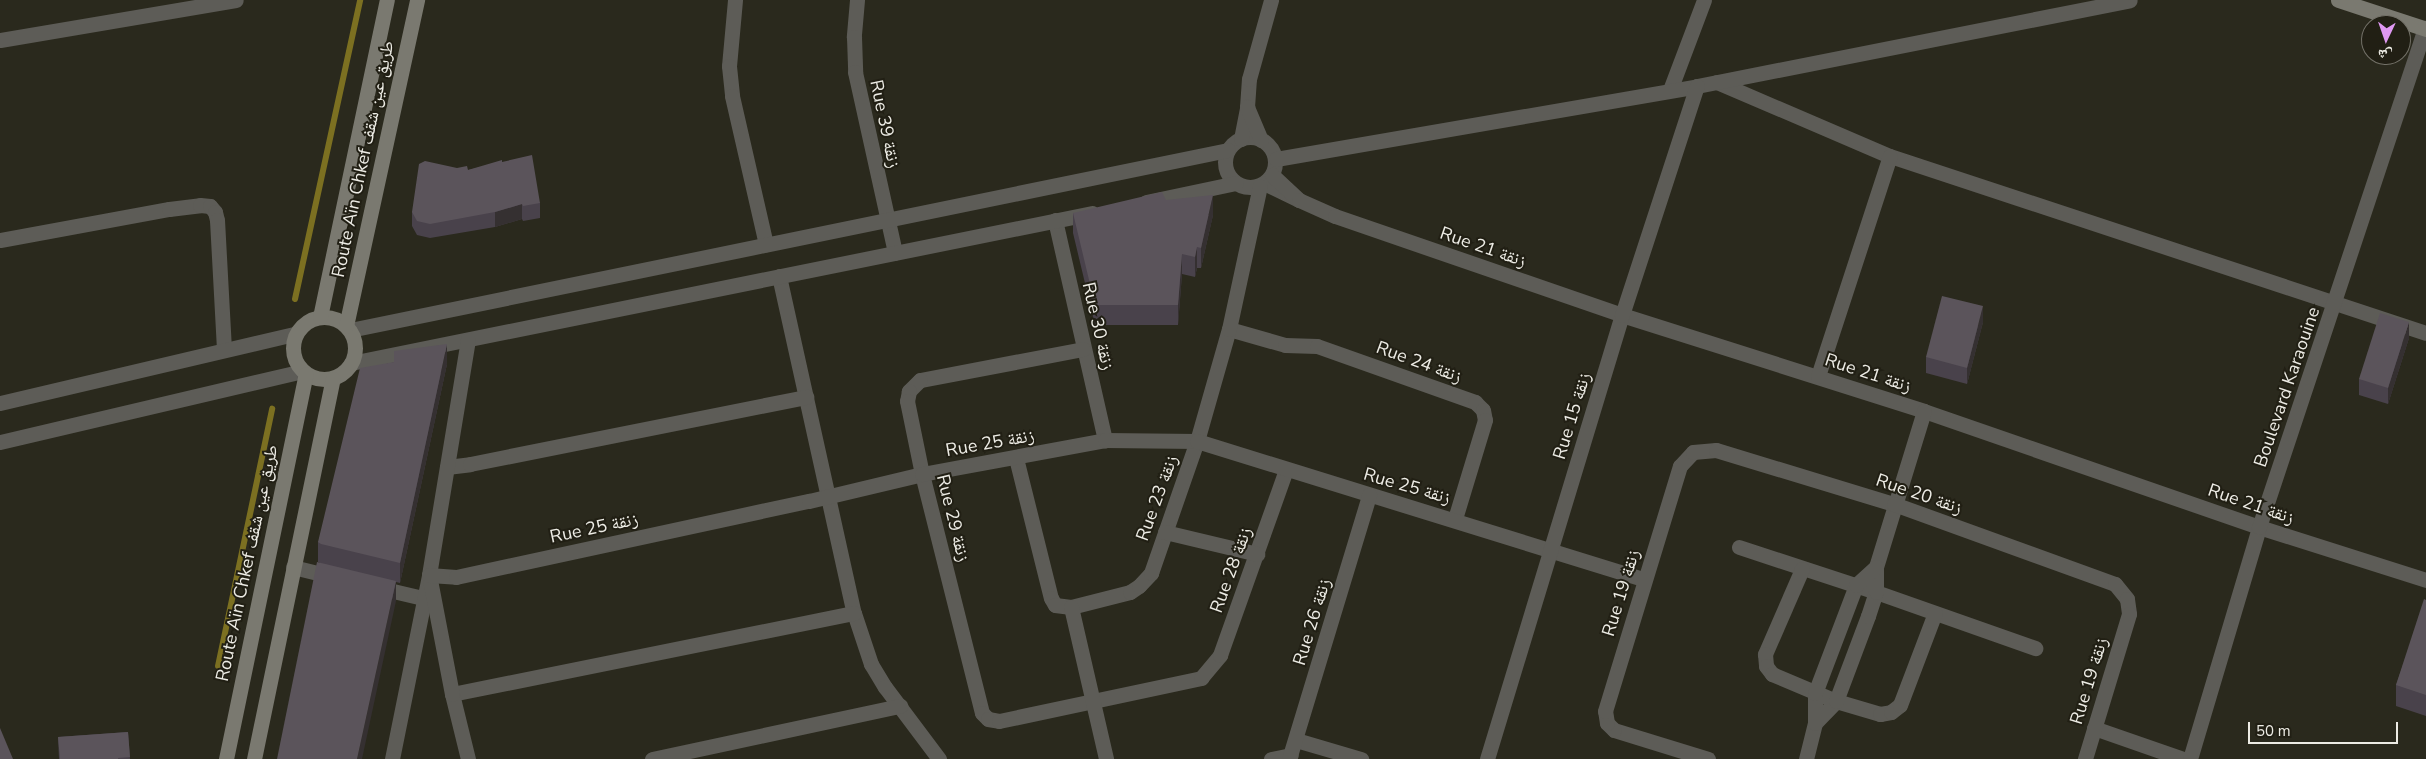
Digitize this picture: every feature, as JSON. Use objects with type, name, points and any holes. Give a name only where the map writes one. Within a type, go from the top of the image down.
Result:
[{"type":"main road","name":"Route Aïn Chkef طريق عين شقف","points":[[320,317],[386,0]]},
{"type":"main road","name":"Route Aïn Chkef طريق عين شقف","points":[[348,328],[417,0]]},
{"type":"main road","points":[[2338,0],[2426,29]]},
{"type":"main road","points":[[320,317],[338,320],[348,328],[356,347],[351,363],[342,374],[333,379],[322,380],[304,373],[297,364],[294,355],[292,344],[295,334],[306,323],[320,317]]},
{"type":"main road","name":"Route Aïn Chkef طريق عين شقف","points":[[226,759],[304,373]]},
{"type":"main road","points":[[254,759],[333,379]]},
{"type":"street","points":[[0,40],[236,0]]},
{"type":"street","points":[[735,0],[729,66],[732,96],[766,244]]},
{"type":"street","name":"Rue 39 زنقة","points":[[857,0],[854,38],[855,72],[895,253]]},
{"type":"street","points":[[1241,139],[1248,107],[1249,78],[1271,0]]},
{"type":"street","points":[[1670,90],[1704,0]]},
{"type":"street","points":[[1276,159],[1697,86],[2130,0]]},
{"type":"street","name":"Boulevard Karaouine","points":[[2190,759],[2259,527],[2426,29]]},
{"type":"street","points":[[1717,82],[1890,156],[2426,333]]},
{"type":"street","name":"Rue 15 زنقة","points":[[1487,759],[1622,314],[1697,86]]},
{"type":"street","points":[[1248,107],[1261,140]]},
{"type":"street","points":[[348,328],[1228,150],[1241,139],[1253,137],[1261,140],[1268,144],[1276,159]]},
{"type":"street","points":[[1228,150],[1226,170],[1236,183]]},
{"type":"street","points":[[1818,376],[1890,156]]},
{"type":"street","points":[[1131,205],[1236,183],[1252,188],[1266,181],[1276,159]]},
{"type":"street","name":"Rue 21 زنقة","points":[[1266,181],[1299,200],[1334,216],[1622,314],[1924,411],[2259,527],[2426,580]]},
{"type":"street","name":"Rue 23 زنقة","points":[[1070,607],[1130,592],[1139,586],[1151,573],[1197,441],[1229,329],[1266,181]]},
{"type":"street","points":[[0,240],[169,209],[200,205],[210,206],[216,215],[224,350]]},
{"type":"street","points":[[351,363],[1102,210]]},
{"type":"street","name":"Rue 30 زنقة","points":[[1055,220],[1105,440]]},
{"type":"street","points":[[779,276],[854,613],[871,664],[939,759]]},
{"type":"street","name":"Rue 24 زنقة","points":[[1229,329],[1285,345],[1317,346],[1475,402],[1483,410],[1484,427],[1455,519]]},
{"type":"street","points":[[0,402],[295,334]]},
{"type":"street","points":[[392,759],[429,575],[468,340]]},
{"type":"street","name":"Rue 29 زنقة","points":[[1083,349],[920,380],[909,391],[907,401],[922,474],[982,712],[988,719],[999,721],[1092,700]]},
{"type":"street","points":[[0,442],[304,373]]},
{"type":"street","points":[[448,467],[806,397]]},
{"type":"street","points":[[1815,723],[1836,701],[1876,592],[1876,567],[1924,411]]},
{"type":"street","name":"Rue 25 زنقة","points":[[429,575],[456,576],[829,496],[922,474],[1105,440],[1197,441],[1286,470],[1552,549]]},
{"type":"street","name":"Rue 20 زنقة","points":[[1680,466],[1693,452],[1716,450],[1894,504],[2115,584],[2126,598],[2129,614]]},
{"type":"street","points":[[1016,458],[1051,598],[1055,605],[1070,607],[1106,759]]},
{"type":"street","name":"Rue 19 زنقة","points":[[1680,466],[1605,711],[1607,722],[1614,730],[1708,759]]},
{"type":"street","name":"Rue 28 زنقة","points":[[1092,700],[1201,678],[1220,655],[1258,554],[1286,470]]},
{"type":"street","name":"Rue 26 زنقة","points":[[1290,757],[1369,495]]},
{"type":"street","points":[[1165,532],[1258,554]]},
{"type":"street","points":[[1739,547],[1856,585],[2035,648]]},
{"type":"street","points":[[1552,549],[1644,579]]},
{"type":"street","points":[[293,567],[423,598]]},
{"type":"street","points":[[1806,759],[1815,723],[1815,693],[1856,585],[1876,567]]},
{"type":"street","points":[[1802,569],[1765,654],[1766,666],[1772,674],[1836,701],[1880,714],[1891,712],[1900,705],[1935,613]]},
{"type":"street","points":[[429,575],[452,694],[468,759]]},
{"type":"street","points":[[452,694],[854,613]]},
{"type":"street","name":"Rue 19 زنقة","points":[[2085,759],[2129,614]]},
{"type":"street","points":[[652,759],[900,706]]},
{"type":"street","points":[[2094,728],[2183,759]]},
{"type":"street","points":[[1296,740],[1361,759]]},
{"type":"street","points":[[1271,759],[1290,757]]},
{"type":"building","points":[[532,155],[540,203],[523,206],[522,204],[495,212],[430,224],[417,221],[412,212],[419,164],[425,161],[457,168],[467,166],[468,170],[502,160],[502,162]]},
{"type":"building","points":[[1162,192],[1166,200],[1213,195],[1201,248],[1197,247],[1195,257],[1182,254],[1178,305],[1095,305],[1073,213]]},
{"type":"building","points":[[1942,296],[1983,306],[1967,368],[1926,357]]},
{"type":"building","points":[[2380,313],[2409,322],[2388,388],[2359,379]]},
{"type":"building","points":[[447,344],[400,563],[321,544],[318,542],[360,368],[394,362],[394,351]]},
{"type":"building","points":[[317,562],[396,581],[357,759],[277,759]]},
{"type":"building","points":[[2424,599],[2426,600],[2426,695],[2396,685]]},
{"type":"building","points":[[0,728],[13,759],[0,759]]},
{"type":"building","points":[[128,732],[130,757],[118,759],[60,759],[58,737]]},
{"type":"waterway","points":[[295,299],[360,0]]},
{"type":"waterway","points":[[218,666],[272,409]]}]
